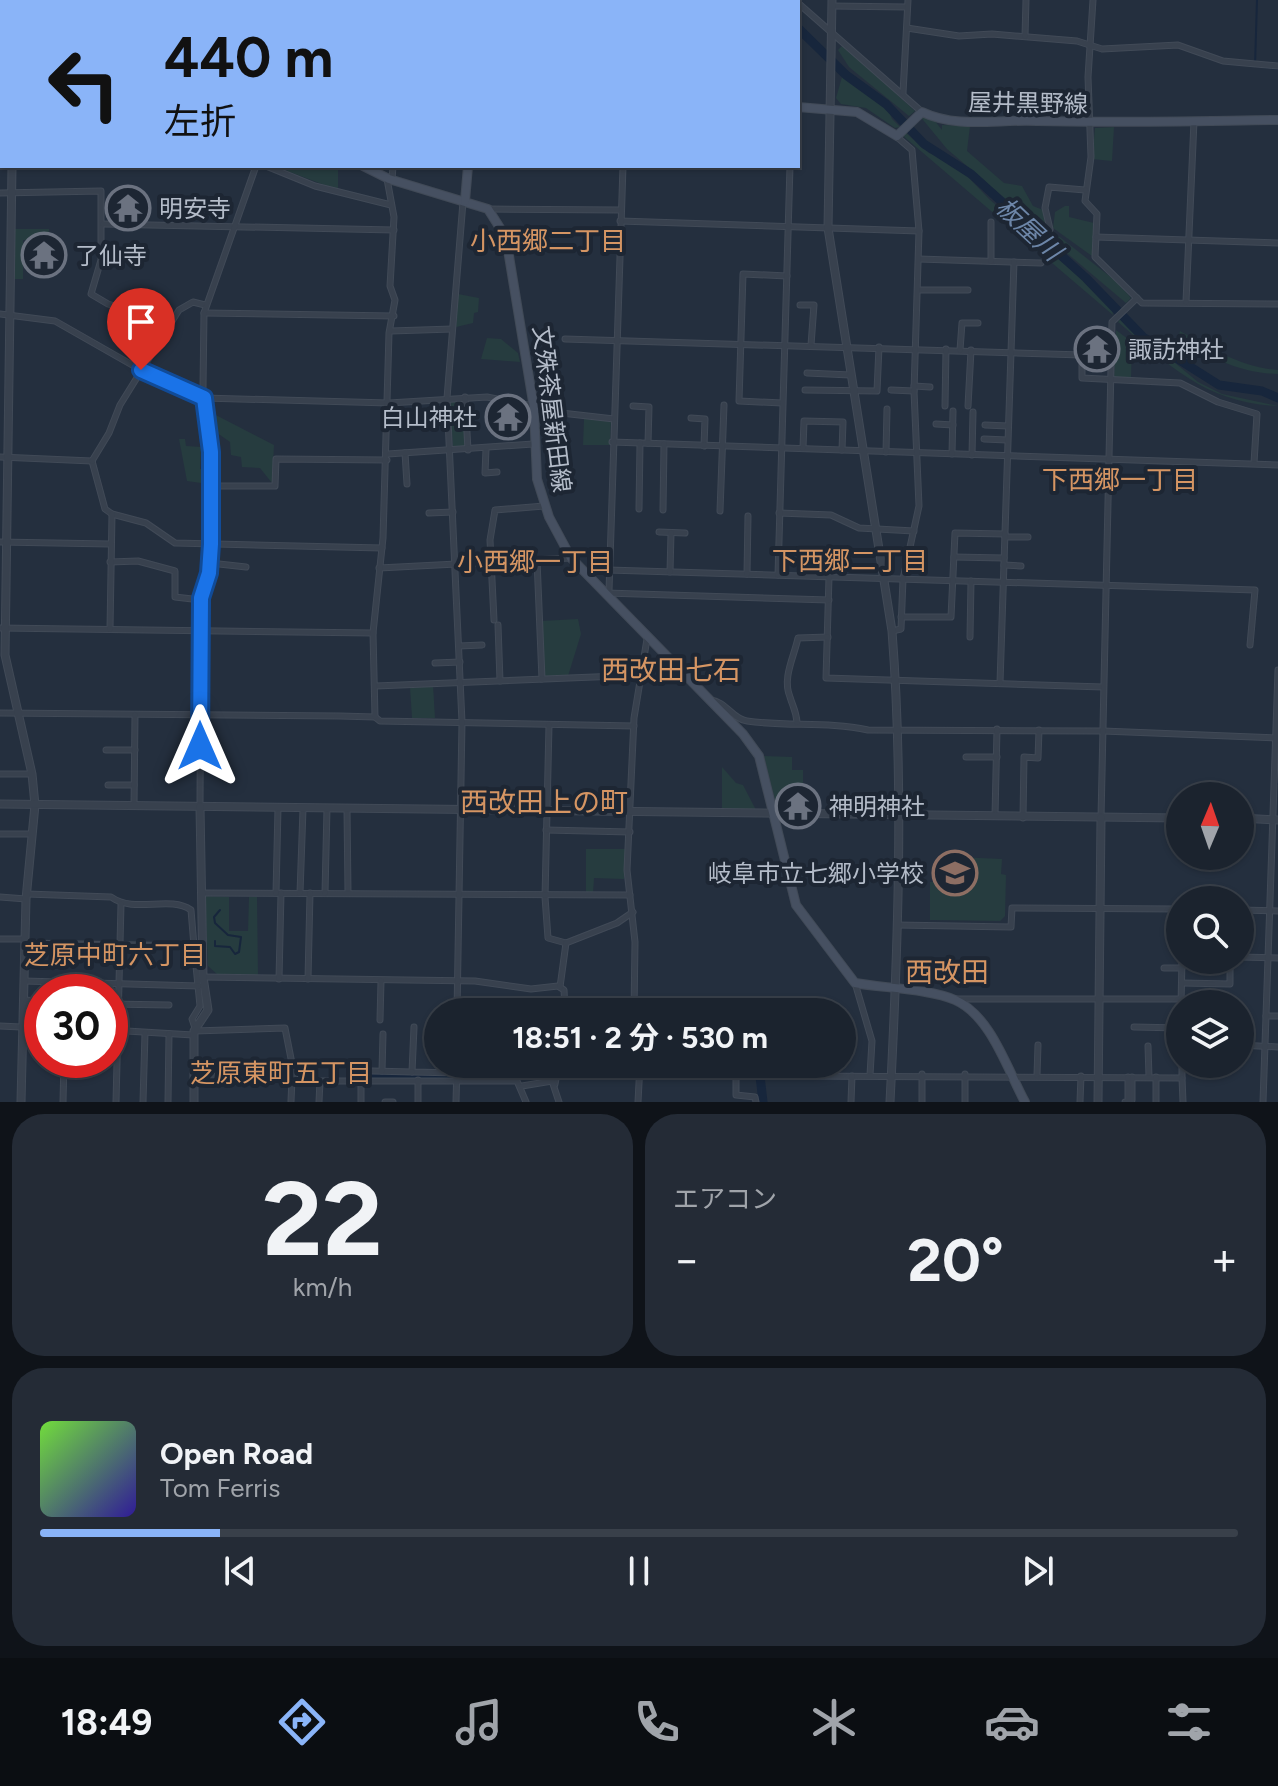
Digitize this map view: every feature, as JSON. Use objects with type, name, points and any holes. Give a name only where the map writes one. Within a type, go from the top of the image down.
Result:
[{"type":"main road","points":[[800,107],[867,116],[898,135],[920,113]]},
{"type":"main road","name":"屋井黒野線","points":[[920,113],[950,123],[1278,120]]},
{"type":"main road","points":[[367,168],[390,179],[488,209]]},
{"type":"main road","points":[[464,201],[468,168]]},
{"type":"main road","name":"文殊茶屋新田線","points":[[488,209],[508,250],[534,408],[533,444],[544,506],[571,558],[743,734],[759,756],[796,905],[855,983]]},
{"type":"main road","points":[[855,983],[954,999],[981,1022],[1025,1102]]},
{"type":"street","points":[[1025,36],[1026,0]]},
{"type":"street","points":[[1093,0],[1088,77],[1092,124],[1085,201],[1097,214],[1095,257],[1142,303],[1278,304]]},
{"type":"street","points":[[890,1102],[896,925],[896,681],[892,631],[828,228],[832,3],[907,4],[903,94]]},
{"type":"street","points":[[800,5],[903,94],[920,113]]},
{"type":"street","points":[[907,28],[959,36],[1025,36],[1077,41],[1092,48],[1125,50],[1178,45],[1223,61],[1278,66]]},
{"type":"street","points":[[1186,302],[1194,121]]},
{"type":"street","points":[[892,631],[901,629],[903,579],[919,506],[914,389],[919,231],[912,150],[898,135]]},
{"type":"street","points":[[12,168],[2,628],[6,669],[32,774],[35,805],[26,896],[24,974]]},
{"type":"street","points":[[201,983],[201,600],[211,544],[211,486],[204,398],[204,313],[255,168]]},
{"type":"street","points":[[271,168],[315,186],[391,205]]},
{"type":"street","points":[[375,717],[373,633],[382,548],[395,300],[390,286],[394,230],[390,179],[393,168]]},
{"type":"street","points":[[623,168],[607,592],[829,600]]},
{"type":"street","points":[[778,575],[790,168]]},
{"type":"street","points":[[1050,229],[1045,208],[1049,187],[1085,190]]},
{"type":"street","points":[[0,193],[101,191],[101,260],[91,294],[94,299],[170,324]]},
{"type":"street","points":[[457,998],[462,722],[447,398],[464,201]]},
{"type":"street","points":[[488,209],[621,210]]},
{"type":"street","points":[[620,221],[919,231]]},
{"type":"street","points":[[991,222],[991,261]]},
{"type":"street","points":[[103,224],[394,230]]},
{"type":"street","points":[[1096,237],[1278,243]]},
{"type":"street","points":[[919,259],[1041,263]]},
{"type":"street","points":[[1000,683],[1014,262]]},
{"type":"street","points":[[782,403],[739,401],[740,343],[743,274],[787,276]]},
{"type":"street","points":[[918,290],[968,290]]},
{"type":"street","points":[[1098,1102],[1103,687],[1112,322],[1136,299]]},
{"type":"street","points":[[205,305],[187,304],[170,324],[141,370],[92,461],[102,504],[112,514],[146,523],[175,543],[382,548]]},
{"type":"street","points":[[800,305],[814,305],[811,345]]},
{"type":"street","points":[[204,313],[394,316]]},
{"type":"street","points":[[0,314],[55,321],[141,370],[204,398],[389,403],[487,397],[534,408],[614,419]]},
{"type":"street","points":[[960,350],[962,323],[978,323]]},
{"type":"street","points":[[391,331],[452,329]]},
{"type":"street","points":[[565,339],[1082,355],[1082,378],[1180,383],[1218,402],[1257,414],[1254,463]]},
{"type":"street","points":[[805,390],[877,391],[879,347]]},
{"type":"street","points":[[945,406],[946,349]]},
{"type":"street","points":[[971,350],[972,455]]},
{"type":"street","points":[[0,362],[9,362]]},
{"type":"street","points":[[807,373],[850,375]]},
{"type":"street","points":[[891,390],[930,387]]},
{"type":"street","points":[[465,397],[468,450]]},
{"type":"street","points":[[720,511],[724,405]]},
{"type":"street","points":[[633,406],[649,407],[639,509]]},
{"type":"street","points":[[886,452],[887,409]]},
{"type":"street","points":[[952,454],[953,411]]},
{"type":"street","points":[[691,418],[705,419],[704,446]]},
{"type":"street","points":[[803,448],[804,421],[843,422],[842,450]]},
{"type":"street","points":[[936,424],[953,425]]},
{"type":"street","points":[[985,425],[1008,426]]},
{"type":"street","points":[[984,439],[1007,440]]},
{"type":"street","points":[[612,442],[1278,465]]},
{"type":"street","points":[[211,486],[275,486],[276,459],[388,457],[405,453],[533,444]]},
{"type":"street","points":[[663,510],[664,444]]},
{"type":"street","points":[[486,449],[485,473],[497,472]]},
{"type":"street","points":[[405,453],[407,484]]},
{"type":"street","points":[[4,457],[92,461]]},
{"type":"street","points":[[500,681],[491,563],[495,510],[544,506]]},
{"type":"street","points":[[429,513],[453,512]]},
{"type":"street","points":[[779,513],[831,515],[859,528],[915,531]]},
{"type":"street","points":[[110,630],[112,514]]},
{"type":"street","points":[[747,574],[748,516]]},
{"type":"street","points":[[659,532],[685,533]]},
{"type":"street","points":[[670,572],[671,533]]},
{"type":"street","points":[[901,617],[949,618],[955,533],[1028,537]]},
{"type":"street","points":[[3,542],[110,544]]},
{"type":"street","points":[[954,557],[1004,561],[1021,566]]},
{"type":"street","points":[[379,568],[571,558]]},
{"type":"street","points":[[537,560],[542,680]]},
{"type":"street","points":[[110,562],[138,561],[175,571],[175,597],[201,600]]},
{"type":"street","points":[[210,563],[246,567]]},
{"type":"street","points":[[608,570],[1255,590],[1250,645]]},
{"type":"street","points":[[829,577],[826,678],[1103,687]]},
{"type":"street","points":[[970,637],[971,581]]},
{"type":"street","points":[[2,628],[373,633]]},
{"type":"street","points":[[797,722],[788,671],[798,638],[828,637]]},
{"type":"street","points":[[634,998],[633,912],[627,870],[634,726],[647,639]]},
{"type":"street","points":[[459,646],[482,645]]},
{"type":"street","points":[[435,663],[460,662]]},
{"type":"street","points":[[1263,1102],[1278,670]]},
{"type":"street","points":[[376,686],[643,675]]},
{"type":"street","points":[[709,700],[718,701],[743,721],[797,722],[896,731],[997,729],[1277,738]]},
{"type":"street","points":[[0,713],[375,717],[380,721],[634,726]]},
{"type":"street","points":[[134,806],[135,715]]},
{"type":"street","points":[[549,725],[545,897],[548,938],[566,943],[617,923],[633,912]]},
{"type":"street","points":[[995,818],[997,729]]},
{"type":"street","points":[[1023,818],[1024,757],[1038,758],[1039,730]]},
{"type":"street","points":[[106,750],[135,750]]},
{"type":"street","points":[[966,757],[997,757]]},
{"type":"street","points":[[0,774],[32,774]]},
{"type":"street","points":[[108,785],[134,785]]},
{"type":"street","points":[[0,804],[774,816],[1166,818]]},
{"type":"street","points":[[278,808],[279,979]]},
{"type":"street","points":[[325,893],[327,808]]},
{"type":"street","points":[[300,893],[303,809]]},
{"type":"street","points":[[347,809],[348,893]]},
{"type":"street","points":[[1254,819],[1275,820]]},
{"type":"street","points":[[546,830],[630,832]]},
{"type":"street","points":[[0,834],[32,834]]},
{"type":"street","points":[[200,893],[630,895]]},
{"type":"street","points":[[308,979],[310,893]]},
{"type":"street","points":[[0,897],[111,897],[121,904],[182,904],[191,910],[194,946],[208,1010],[194,1031],[194,1102]]},
{"type":"street","points":[[119,974],[121,904]]},
{"type":"street","points":[[896,925],[1011,927],[1012,908],[1166,909]]},
{"type":"street","points":[[1254,910],[1278,911]]},
{"type":"street","points":[[0,939],[120,946],[194,946]]},
{"type":"street","points":[[560,987],[566,943]]},
{"type":"street","points":[[1254,958],[1278,958]]},
{"type":"street","points":[[1182,974],[1182,990]]},
{"type":"street","points":[[1182,983],[1230,984],[1230,974]]},
{"type":"street","points":[[128,984],[279,979],[457,982],[509,984],[531,989],[560,987],[564,990],[564,998]]},
{"type":"street","points":[[21,1102],[24,981]]},
{"type":"street","points":[[380,1020],[381,981]]},
{"type":"street","points":[[855,983],[872,1041],[870,1075]]},
{"type":"street","points":[[954,999],[1166,1001]]},
{"type":"street","points":[[128,1004],[169,1005]]},
{"type":"street","points":[[1266,1016],[1278,1016]]},
{"type":"street","points":[[0,1026],[23,1027]]},
{"type":"street","points":[[412,1072],[414,1027]]},
{"type":"street","points":[[1134,1027],[1166,1028]]},
{"type":"street","points":[[128,1031],[169,1034],[285,1028],[293,1079],[291,1101]]},
{"type":"street","points":[[143,1102],[145,1033]]},
{"type":"street","points":[[168,1102],[169,1034]]},
{"type":"street","points":[[382,1071],[383,1034]]},
{"type":"street","points":[[1037,1075],[1038,1045]]},
{"type":"street","points":[[1148,1046],[1156,1102]]},
{"type":"street","points":[[1254,1046],[1278,1047]]},
{"type":"street","points":[[372,1071],[424,1072]]},
{"type":"street","points":[[922,1074],[922,1102]]},
{"type":"street","points":[[965,1074],[965,1102]]},
{"type":"street","points":[[195,1075],[320,1081],[517,1081],[522,1086],[526,1102]]},
{"type":"street","points":[[856,1076],[1166,1077]]},
{"type":"street","points":[[1080,1102],[1081,1076]]},
{"type":"street","points":[[1125,1102],[1128,1102],[1130,1077]]},
{"type":"street","points":[[1130,1077],[1132,1102]]},
{"type":"street","points":[[63,1102],[64,1078]]},
{"type":"street","points":[[116,1102],[117,1078]]},
{"type":"street","points":[[556,1078],[559,1102]]},
{"type":"street","points":[[638,1102],[639,1078]]},
{"type":"street","points":[[736,1078],[736,1095],[755,1097],[756,1102]]},
{"type":"street","points":[[851,1102],[852,1078]]},
{"type":"street","points":[[1182,1078],[1183,1102]]},
{"type":"street","points":[[361,1079],[361,1102]]},
{"type":"street","points":[[418,1080],[418,1102]]},
{"type":"street","points":[[319,1102],[320,1081]]},
{"type":"street","points":[[456,1102],[457,1081]]},
{"type":"street","points":[[522,1086],[534,1081],[555,1084]]},
{"type":"street","points":[[385,1102],[393,1102]]},
{"type":"green space","points":[[843,45],[915,111],[909,116],[849,67],[838,50]]},
{"type":"green space","points":[[842,77],[886,104],[892,119],[900,127],[895,128],[866,108],[841,104],[836,98]]},
{"type":"green space","points":[[919,115],[931,116],[942,130],[942,125],[970,126],[967,151],[1004,183],[1022,186],[1033,206],[1043,210],[1045,222],[1042,230],[947,149]]},
{"type":"green space","points":[[1114,127],[1112,161],[1092,159],[1095,128]]},
{"type":"green space","points":[[906,133],[929,153],[953,161],[989,199],[1100,295],[1112,309],[1113,315],[902,135]]},
{"type":"green space","points":[[288,168],[338,168],[338,190],[287,171]]},
{"type":"green space","points":[[1069,206],[1069,217],[1094,223],[1092,256],[1053,228],[1055,212]]},
{"type":"green space","points":[[1047,227],[1117,282],[1131,298],[1126,303],[1042,232]]},
{"type":"green space","points":[[15,229],[49,229],[49,240],[23,240],[23,279],[14,279]]},
{"type":"green space","points":[[458,294],[479,298],[473,323],[456,327]]},
{"type":"green space","points":[[1121,318],[1198,382],[1222,394],[1278,406],[1230,398],[1209,390],[1172,367],[1118,322]]},
{"type":"green space","points":[[1116,330],[1132,342],[1131,379],[1114,379]]},
{"type":"green space","points":[[1180,331],[1227,356],[1278,370],[1278,374],[1251,371],[1225,363],[1190,343],[1179,335]]},
{"type":"green space","points":[[487,338],[501,339],[518,353],[520,362],[481,359]]},
{"type":"green space","points":[[463,400],[466,448],[453,449],[450,401]]},
{"type":"green space","points":[[208,411],[274,445],[272,483],[260,468],[242,467],[241,457],[231,455],[230,442],[210,428]]},
{"type":"green space","points":[[584,419],[611,419],[610,445],[583,445]]},
{"type":"green space","points":[[179,439],[185,439],[186,446],[201,447],[200,469],[209,471],[208,484],[187,481]]},
{"type":"green space","points":[[578,619],[581,634],[568,676],[543,677],[541,621]]},
{"type":"green space","points":[[433,685],[435,718],[412,718],[410,687]]},
{"type":"green space","points":[[764,756],[792,757],[792,770],[803,770],[803,801],[775,800]]},
{"type":"green space","points":[[722,767],[736,783],[743,785],[757,812],[722,812]]},
{"type":"green space","points":[[586,849],[626,849],[624,879],[594,878],[593,894],[586,893]]},
{"type":"green space","points":[[957,857],[1002,859],[1001,874],[1006,875],[1005,916],[1000,921],[930,920],[930,882],[957,882]]},
{"type":"green space","points":[[205,896],[229,897],[229,931],[248,931],[249,897],[257,897],[258,975],[218,975],[208,966]]},
{"type":"waterway","points":[[1257,0],[1255,66],[1278,69]]},
{"type":"waterway","name":"板屋川","points":[[800,30],[846,75],[886,104],[924,144],[971,174],[1086,278],[1143,337],[1219,385],[1262,391],[1278,398]]},
{"type":"waterway","points":[[215,941],[215,946],[230,947],[235,954],[239,952],[241,937],[228,935],[215,923],[214,917],[220,910]]},
{"type":"waterway","points":[[363,1076],[424,1076]]},
{"type":"waterway","points":[[760,1078],[763,1102]]},
{"type":"place","name":"明安寺","points":[[128,208]]},
{"type":"place","name":"了仙寺","points":[[44,255]]},
{"type":"place","name":"諏訪神社","points":[[1097,349]]},
{"type":"place","name":"白山神社","points":[[508,417]]},
{"type":"place","name":"神明神社","points":[[798,806]]},
{"type":"place","name":"岐阜市立七郷小学校","points":[[955,873]]},
{"type":"district","name":"小西郷二丁目","points":[[548,241]]},
{"type":"district","name":"下西郷一丁目","points":[[1120,480]]},
{"type":"district","name":"下西郷二丁目","points":[[850,561]]},
{"type":"district","name":"小西郷一丁目","points":[[535,562]]},
{"type":"district","name":"西改田七石","points":[[671,670]]},
{"type":"district","name":"西改田上の町","points":[[544,802]]},
{"type":"district","name":"芝原中町六丁目","points":[[115,955]]},
{"type":"district","name":"西改田","points":[[947,972]]},
{"type":"district","name":"芝原東町五丁目","points":[[281,1073]]},
{"type":"route","points":[[141,370],[165,378],[204,398],[211,452],[211,544],[209,573],[201,598],[200,746]]}]
